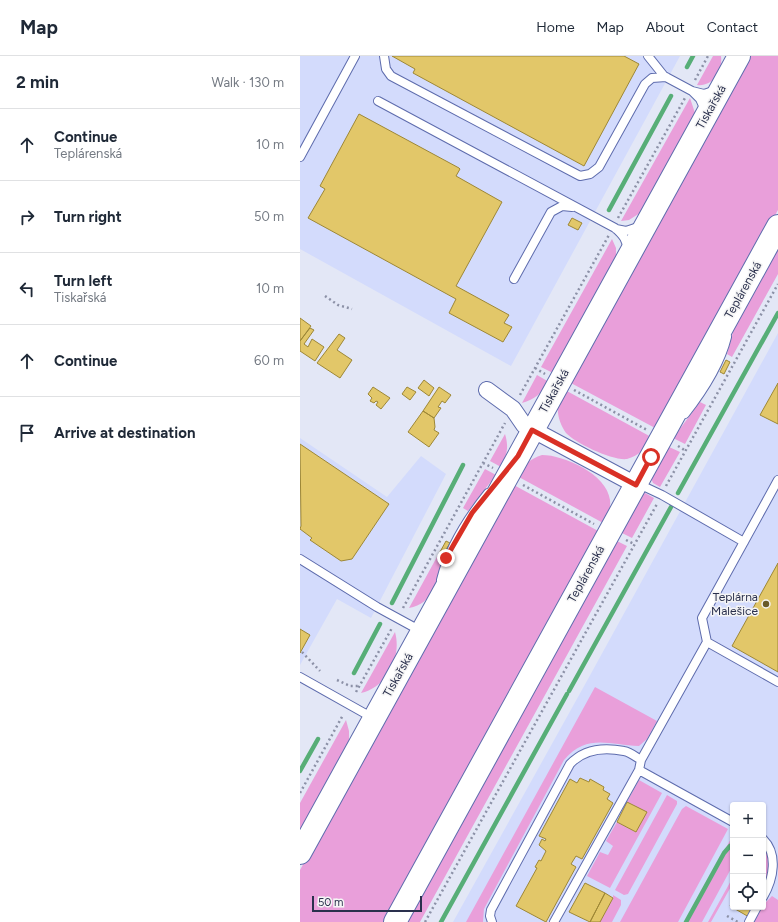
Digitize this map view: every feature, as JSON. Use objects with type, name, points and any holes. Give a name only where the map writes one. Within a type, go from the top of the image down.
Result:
[{"type":"street","name":"Tiskařská","points":[[300,852],[733,66]]},
{"type":"street","name":"Teplárenská","points":[[394,922],[778,226]]},
{"type":"street","points":[[487,390],[513,409],[522,423],[532,430],[636,485]]},
{"type":"lane","points":[[300,157],[355,56]]},
{"type":"lane","points":[[384,56],[386,69],[391,76],[580,176],[590,174],[599,167],[645,84],[656,77],[666,77]]},
{"type":"lane","points":[[648,56],[666,77],[690,90],[704,94],[711,92],[733,66]]},
{"type":"lane","points":[[690,90],[704,105],[705,112],[703,121]]},
{"type":"lane","points":[[378,102],[575,207],[626,230],[634,229],[642,225],[652,214]]},
{"type":"lane","points":[[514,279],[551,212],[562,206],[575,207]]},
{"type":"lane","points":[[616,225],[627,243],[628,251],[623,267]]},
{"type":"lane","points":[[554,922],[639,770],[641,760],[707,642],[702,618],[778,480]]},
{"type":"lane","points":[[636,485],[645,486],[744,542]]},
{"type":"lane","points":[[300,559],[377,607],[427,622]]},
{"type":"lane","points":[[707,642],[778,682]]},
{"type":"lane","points":[[300,677],[374,718]]},
{"type":"lane","points":[[492,922],[490,916],[491,910],[565,772],[573,761],[584,753],[593,750],[624,751],[641,760]]},
{"type":"lane","points":[[639,770],[730,820]]},
{"type":"lane","points":[[766,841],[773,846],[777,854],[778,863],[777,871],[766,891]]},
{"type":"lane","points":[[749,922],[755,910]]},
{"type":"path","points":[[616,225],[708,56]]},
{"type":"path","points":[[665,489],[778,284]]},
{"type":"path","points":[[325,296],[338,305],[352,309]]},
{"type":"path","points":[[574,390],[654,433]]},
{"type":"path","points":[[521,483],[595,524]]},
{"type":"path","points":[[425,922],[659,501]]},
{"type":"path","points":[[356,692],[392,627]]},
{"type":"path","points":[[302,652],[320,671]]},
{"type":"path","points":[[337,680],[350,686],[360,686]]},
{"type":"path","points":[[300,793],[343,716]]},
{"type":"path","points":[[727,916],[738,922]]},
{"type":"shaded area","points":[[300,56],[680,56],[511,366],[300,249]]},
{"type":"shaded area","points":[[713,56],[721,56],[719,72],[712,81],[703,85],[697,85]]},
{"type":"shaded area","points":[[749,56],[778,56],[778,210],[657,429],[569,382]]},
{"type":"shaded area","points":[[690,98],[695,113],[640,213],[629,220],[621,221]]},
{"type":"shaded area","points":[[612,239],[616,248],[616,258],[553,373],[541,367]]},
{"type":"shaded area","points":[[778,246],[778,274],[732,357],[727,354],[736,321]]},
{"type":"shaded area","points":[[778,333],[778,922],[453,922],[588,679]]},
{"type":"shaded area","points":[[537,375],[549,382],[537,396],[522,403]]},
{"type":"shaded area","points":[[565,390],[653,438],[639,453],[627,459],[621,459],[604,454],[577,442],[566,433],[562,427],[558,414],[558,405]]},
{"type":"shaded area","points":[[700,402],[706,405],[685,444],[673,438]]},
{"type":"shaded area","points":[[505,434],[507,451],[501,467],[490,461]]},
{"type":"shaded area","points":[[300,438],[387,497],[421,456],[446,474],[371,618],[337,599],[300,665]]},
{"type":"shaded area","points":[[667,446],[680,452],[660,487],[653,483],[650,476]]},
{"type":"shaded area","points":[[542,455],[561,458],[572,462],[593,474],[601,482],[607,491],[610,500],[610,509],[605,524],[517,476],[527,463]]},
{"type":"shaded area","points":[[485,469],[496,475],[468,511],[463,508]]},
{"type":"shaded area","points":[[512,484],[600,532],[385,922],[300,922],[300,870]]},
{"type":"shaded area","points":[[645,493],[654,498],[632,538],[620,532],[640,495]]},
{"type":"shaded area","points":[[615,540],[627,546],[420,922],[404,922]]},
{"type":"shaded area","points":[[438,555],[442,560],[433,590],[424,602],[409,608]]},
{"type":"shaded area","points":[[395,632],[397,642],[396,651],[390,670],[385,678],[378,684],[370,690],[361,693]]},
{"type":"shaded area","points":[[595,687],[657,721],[647,739],[639,746],[599,742],[590,743],[581,746],[564,760],[484,909],[483,922],[466,922]]},
{"type":"shaded area","points":[[346,720],[349,731],[349,741],[300,832],[300,803]]},
{"type":"shaded area","points":[[639,780],[662,793],[610,888],[587,876],[600,852],[608,855],[613,846],[606,841],[617,822],[636,832],[646,812],[627,802]]},
{"type":"shaded area","points":[[667,795],[677,801],[677,804],[628,894],[624,895],[615,890]]},
{"type":"shaded area","points":[[686,806],[728,829],[678,922],[620,922],[682,809]]},
{"type":"shaded area","points":[[730,840],[730,871],[702,922],[685,922]]},
{"type":"shaded area","points":[[766,852],[768,853],[769,862],[766,882]]},
{"type":"shaded area","points":[[730,882],[730,888],[711,922],[708,922]]},
{"type":"shaded area","points":[[613,895],[621,900],[621,905],[612,922],[600,922],[613,898]]},
{"type":"shaded area","points":[[772,896],[778,900],[778,922],[752,922],[759,910],[766,910],[766,902]]},
{"type":"building","points":[[392,56],[624,56],[639,64],[584,166],[413,73],[415,69]]},
{"type":"building","points":[[359,114],[459,168],[460,169],[456,176],[502,202],[456,286],[509,315],[504,323],[512,327],[503,342],[449,313],[456,299],[308,218],[325,189],[320,186]]},
{"type":"building","points":[[572,218],[582,223],[578,230],[568,225]]},
{"type":"building","points":[[300,318],[311,326],[300,341]]},
{"type":"building","points":[[310,328],[314,330],[304,344],[308,347],[312,339],[324,347],[315,361],[300,351],[300,341]]},
{"type":"building","points":[[339,334],[345,338],[337,350],[352,360],[340,378],[317,363]]},
{"type":"building","points":[[726,360],[730,362],[724,374],[720,372]]},
{"type":"building","points":[[424,380],[434,388],[429,396],[418,388]]},
{"type":"building","points":[[778,383],[778,424],[760,415]]},
{"type":"building","points":[[373,387],[390,398],[381,409],[376,405],[378,402],[376,401],[374,403],[370,401],[372,398],[368,394]]},
{"type":"building","points":[[407,387],[416,392],[410,400],[402,394]]},
{"type":"building","points":[[439,387],[451,395],[445,403],[442,401],[438,407],[441,408],[434,418],[423,411]]},
{"type":"building","points":[[423,411],[434,418],[434,430],[439,433],[429,447],[408,432]]},
{"type":"building","points":[[300,444],[389,504],[352,559],[341,561],[310,540],[312,538],[300,529]]},
{"type":"building","points":[[446,541],[450,543],[443,555],[440,552]]},
{"type":"building","name":"Teplárna Malešice","points":[[778,563],[778,672],[732,646]]},
{"type":"building","points":[[300,629],[310,635],[300,653]]},
{"type":"building","points":[[580,778],[589,782],[590,779],[604,787],[603,790],[610,794],[607,799],[613,803],[582,859],[576,856],[571,864],[576,867],[546,922],[516,906],[537,868],[535,867],[539,860],[541,861],[546,851],[539,845],[542,839],[545,841],[546,839],[539,836],[570,779],[577,783]]},
{"type":"building","points":[[627,802],[647,812],[636,832],[617,822]]},
{"type":"building","points":[[585,883],[605,893],[590,922],[569,912]]},
{"type":"building","points":[[605,893],[613,898],[600,922],[590,922]]},
{"type":"building","points":[[737,910],[753,910],[749,917]]},
{"type":"waterway","points":[[687,67],[693,56]]},
{"type":"waterway","points":[[609,210],[671,96]]},
{"type":"waterway","points":[[678,493],[778,313]]},
{"type":"waterway","points":[[392,603],[463,465]]},
{"type":"waterway","points":[[569,691],[671,507]]},
{"type":"waterway","points":[[354,673],[380,624]]},
{"type":"waterway","points":[[441,922],[567,694]]},
{"type":"waterway","points":[[300,771],[318,739]]},
{"type":"waterway","points":[[686,922],[724,853],[730,846]]},
{"type":"place","name":"Teplárna Malešice","points":[[766,604]]},
{"type":"route","points":[[446,558],[472,513],[518,456],[532,430],[636,485],[651,457]]}]
